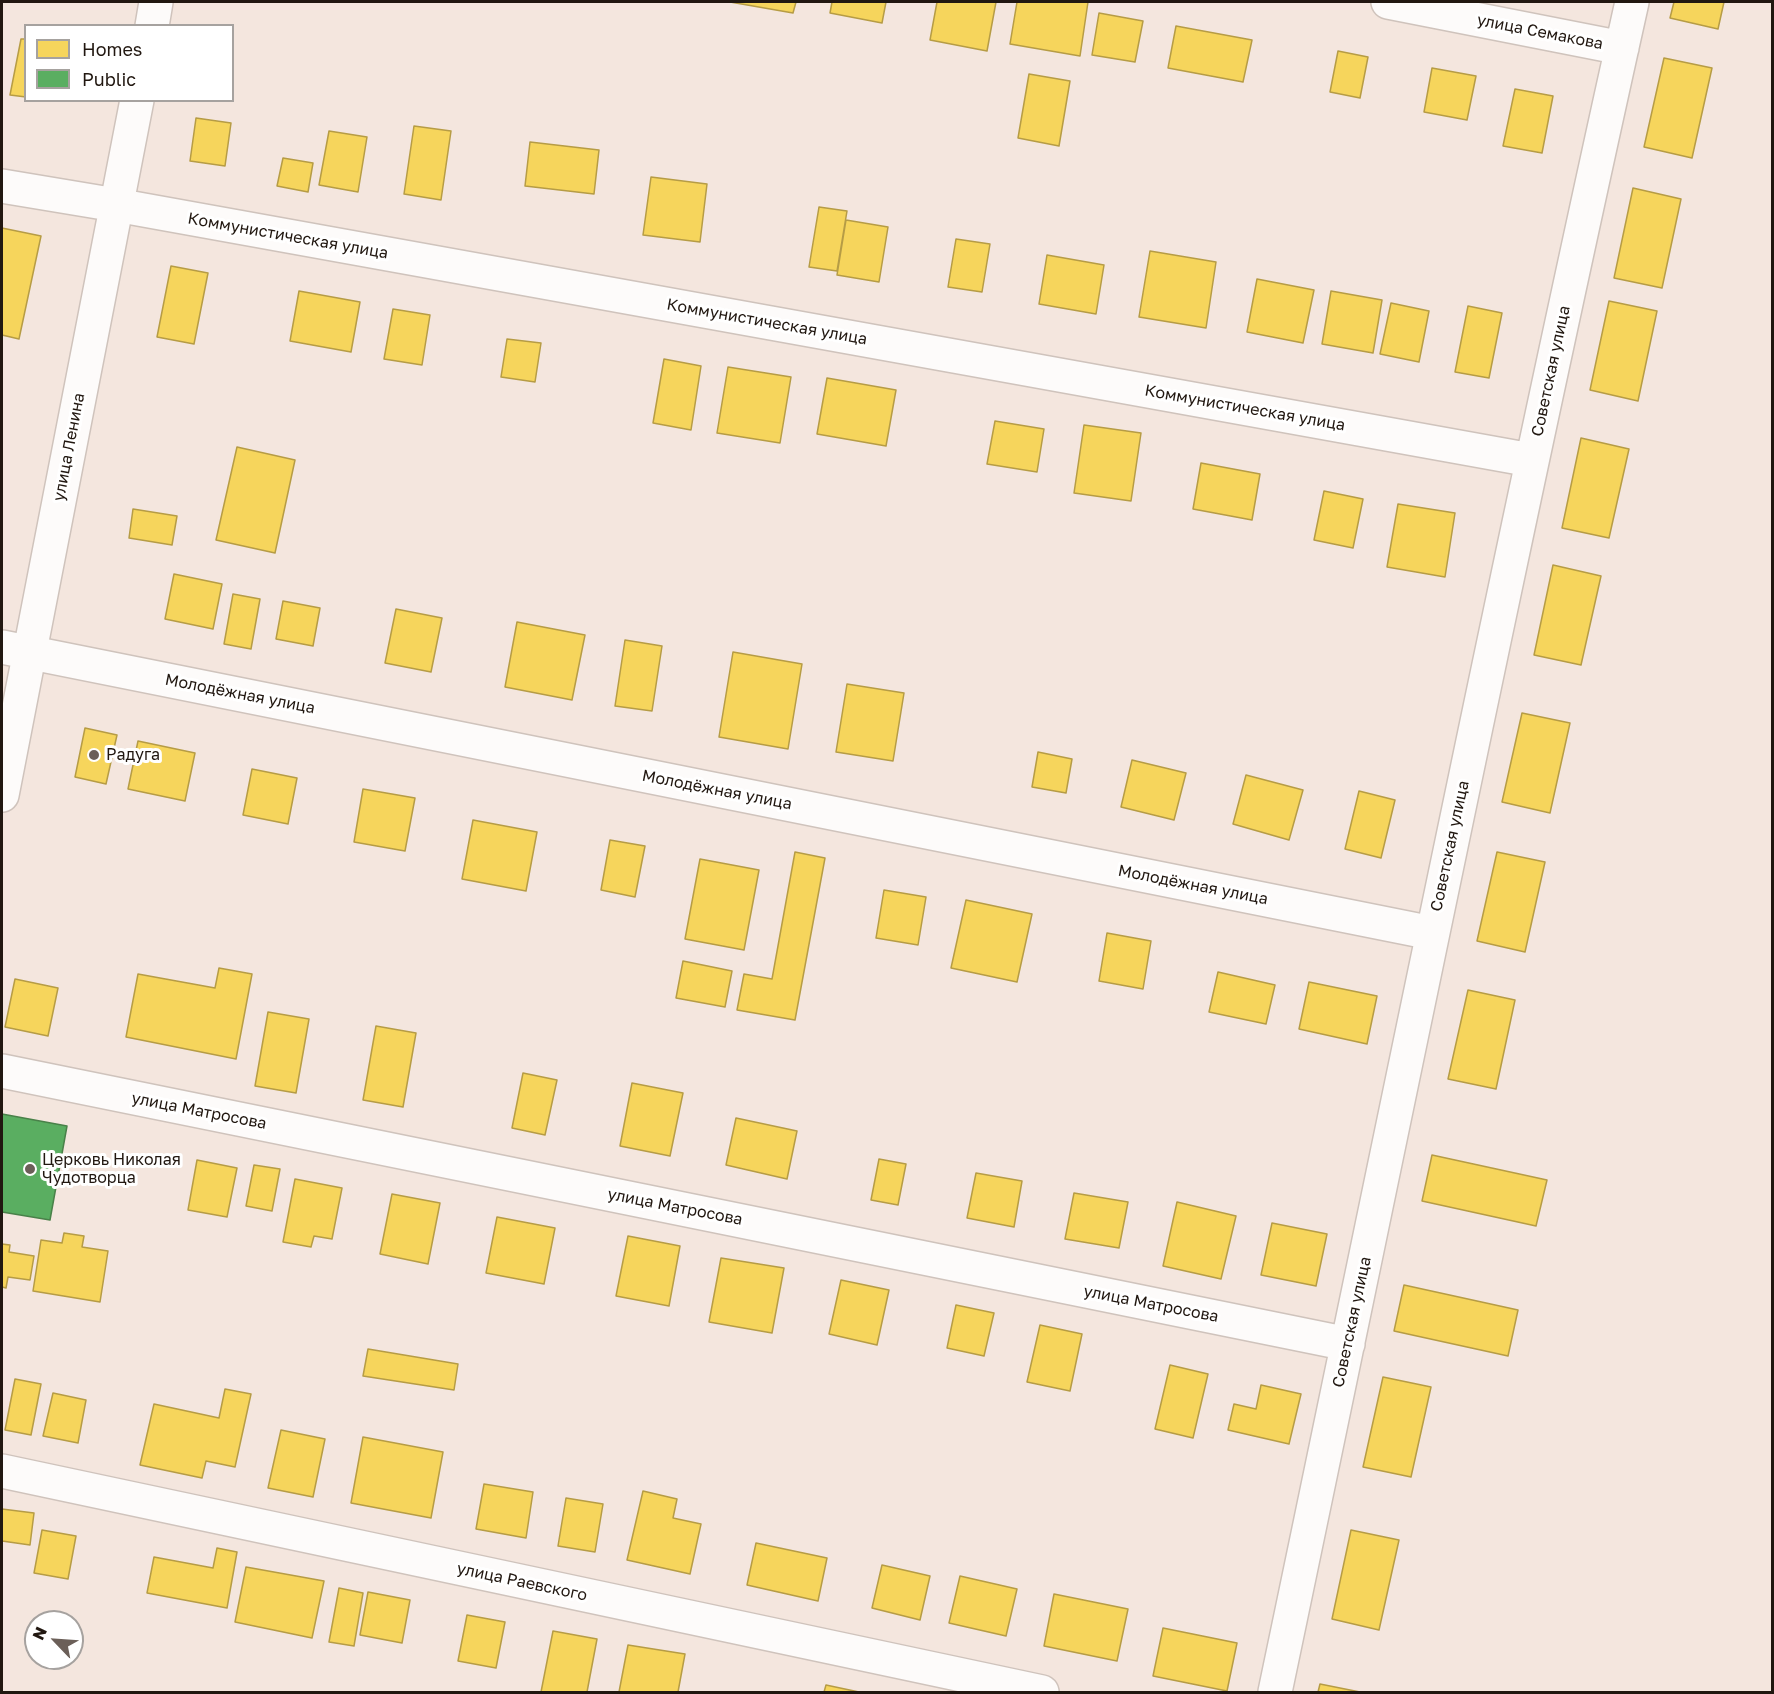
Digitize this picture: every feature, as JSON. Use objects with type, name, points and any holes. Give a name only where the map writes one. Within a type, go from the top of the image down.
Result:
[{"type":"street","points":[[152,24],[156,2]]},
{"type":"street","name":"улица Семакова","points":[[1388,2],[1622,48]]},
{"type":"street","name":"Советская улица","points":[[1275,1692],[1531,460],[1632,2]]},
{"type":"street","name":"улица Ленина","points":[[2,795],[15,649],[116,205],[137,102]]},
{"type":"street","name":"Коммунистическая улица","points":[[2,186],[1531,460]]},
{"type":"street","name":"Молодёжная улица","points":[[15,649],[1432,933]]},
{"type":"street","name":"улица Матросова","points":[[2,1071],[1348,1344]]},
{"type":"street","name":"улица Раевского","points":[[2,1471],[1042,1692]]},
{"type":"building: Homes","points":[[730,2],[796,2],[793,13]]},
{"type":"building: Homes","points":[[832,2],[886,2],[882,23],[830,13]]},
{"type":"building: Homes","points":[[937,2],[996,2],[987,51],[930,40]]},
{"type":"building: Homes","points":[[1017,2],[1088,2],[1080,56],[1010,44]]},
{"type":"building: Homes","points":[[1674,2],[1724,2],[1718,29],[1670,18]]},
{"type":"building: Homes","points":[[1099,13],[1143,21],[1135,62],[1092,55]]},
{"type":"building: Homes","points":[[1176,26],[1252,40],[1243,82],[1168,68]]},
{"type":"building: Homes","points":[[21,39],[24,39],[24,97],[10,95]]},
{"type":"building: Homes","points":[[1338,51],[1368,57],[1360,98],[1330,92]]},
{"type":"building: Homes","points":[[1664,58],[1712,68],[1692,158],[1644,147]]},
{"type":"building: Homes","points":[[1432,68],[1476,76],[1467,120],[1424,112]]},
{"type":"building: Homes","points":[[1029,74],[1070,81],[1059,146],[1018,138]]},
{"type":"building: Homes","points":[[1515,89],[1553,96],[1542,153],[1503,146]]},
{"type":"building: Homes","points":[[196,118],[231,123],[225,166],[190,161]]},
{"type":"building: Homes","points":[[414,126],[451,131],[441,200],[404,194]]},
{"type":"building: Homes","points":[[329,131],[367,137],[358,192],[319,185]]},
{"type":"building: Homes","points":[[530,142],[599,150],[594,194],[525,186]]},
{"type":"building: Homes","points":[[283,158],[313,163],[308,192],[277,186]]},
{"type":"building: Homes","points":[[651,177],[707,184],[700,242],[643,235]]},
{"type":"building: Homes","points":[[1633,188],[1681,199],[1662,288],[1614,278]]},
{"type":"building: Homes","points":[[819,207],[847,211],[837,271],[809,267]]},
{"type":"building: Homes","points":[[846,220],[888,227],[879,282],[837,275]]},
{"type":"building: Homes","points":[[2,228],[41,236],[19,339],[2,335]]},
{"type":"building: Homes","points":[[956,239],[990,244],[982,292],[948,287]]},
{"type":"building: Homes","points":[[1150,251],[1216,262],[1206,328],[1139,317]]},
{"type":"building: Homes","points":[[1047,255],[1104,265],[1096,314],[1039,304]]},
{"type":"building: Homes","points":[[171,266],[208,273],[194,344],[157,337]]},
{"type":"building: Homes","points":[[1257,279],[1314,290],[1303,343],[1247,332]]},
{"type":"building: Homes","points":[[299,291],[360,302],[351,352],[290,341]]},
{"type":"building: Homes","points":[[1331,291],[1382,300],[1373,353],[1322,344]]},
{"type":"building: Homes","points":[[1609,301],[1657,311],[1638,401],[1590,390]]},
{"type":"building: Homes","points":[[1391,303],[1429,311],[1419,362],[1380,354]]},
{"type":"building: Homes","points":[[1468,306],[1502,313],[1489,378],[1455,372]]},
{"type":"building: Homes","points":[[393,309],[430,315],[422,365],[384,359]]},
{"type":"building: Homes","points":[[507,339],[541,343],[535,382],[501,377]]},
{"type":"building: Homes","points":[[664,359],[701,366],[691,430],[653,423]]},
{"type":"building: Homes","points":[[728,367],[791,377],[780,443],[717,433]]},
{"type":"building: Homes","points":[[827,378],[896,390],[886,446],[817,434]]},
{"type":"building: Homes","points":[[995,421],[1044,429],[1037,472],[987,464]]},
{"type":"building: Homes","points":[[1084,425],[1141,433],[1131,501],[1074,493]]},
{"type":"building: Homes","points":[[1581,438],[1629,449],[1609,538],[1562,528]]},
{"type":"building: Homes","points":[[237,447],[295,460],[275,553],[216,540]]},
{"type":"building: Homes","points":[[1201,463],[1260,474],[1252,520],[1193,509]]},
{"type":"building: Homes","points":[[1324,491],[1363,499],[1353,548],[1314,540]]},
{"type":"building: Homes","points":[[1398,504],[1455,513],[1445,577],[1387,567]]},
{"type":"building: Homes","points":[[133,509],[177,516],[172,545],[129,538]]},
{"type":"building: Homes","points":[[1553,565],[1601,576],[1581,665],[1534,655]]},
{"type":"building: Homes","points":[[174,574],[222,584],[213,629],[165,619]]},
{"type":"building: Homes","points":[[233,594],[260,599],[251,649],[224,644]]},
{"type":"building: Homes","points":[[283,601],[320,608],[313,646],[276,639]]},
{"type":"building: Homes","points":[[396,609],[442,618],[431,672],[385,663]]},
{"type":"building: Homes","points":[[517,622],[585,635],[572,700],[505,687]]},
{"type":"building: Homes","points":[[625,640],[662,646],[652,711],[615,706]]},
{"type":"building: Homes","points":[[733,652],[802,664],[788,749],[719,737]]},
{"type":"building: Homes","points":[[847,684],[904,693],[893,761],[836,752]]},
{"type":"building: Homes","points":[[1522,713],[1570,723],[1550,813],[1502,802]]},
{"type":"building: Homes","points":[[85,728],[117,735],[106,784],[75,777]]},
{"type":"building: Homes","points":[[138,741],[195,753],[185,801],[128,789]]},
{"type":"building: Homes","points":[[1038,752],[1072,759],[1066,793],[1032,787]]},
{"type":"building: Homes","points":[[1132,760],[1186,773],[1174,820],[1121,807]]},
{"type":"building: Homes","points":[[252,769],[297,778],[288,824],[243,815]]},
{"type":"building: Homes","points":[[1246,775],[1303,790],[1289,840],[1233,824]]},
{"type":"building: Homes","points":[[363,789],[415,798],[405,851],[354,842]]},
{"type":"building: Homes","points":[[1359,791],[1395,800],[1381,858],[1345,849]]},
{"type":"building: Homes","points":[[473,820],[537,832],[526,891],[462,879]]},
{"type":"building: Homes","points":[[610,840],[645,846],[635,897],[601,890]]},
{"type":"building: Homes","points":[[795,852],[825,858],[795,1020],[737,1010],[744,974],[772,979]]},
{"type":"building: Homes","points":[[1497,852],[1545,862],[1525,952],[1477,941]]},
{"type":"building: Homes","points":[[700,859],[759,870],[744,950],[685,939]]},
{"type":"building: Homes","points":[[884,890],[926,897],[918,945],[876,938]]},
{"type":"building: Homes","points":[[966,900],[1032,914],[1017,982],[951,968]]},
{"type":"building: Homes","points":[[1107,933],[1151,941],[1143,989],[1099,981]]},
{"type":"building: Homes","points":[[683,961],[732,971],[725,1007],[676,998]]},
{"type":"building: Homes","points":[[219,968],[252,974],[236,1059],[126,1037],[138,974],[215,988]]},
{"type":"building: Homes","points":[[1218,972],[1275,985],[1266,1024],[1209,1012]]},
{"type":"building: Homes","points":[[15,979],[58,988],[48,1036],[5,1027]]},
{"type":"building: Homes","points":[[1309,982],[1377,996],[1367,1044],[1299,1029]]},
{"type":"building: Homes","points":[[1468,990],[1515,1000],[1496,1089],[1448,1079]]},
{"type":"building: Homes","points":[[268,1012],[309,1019],[296,1093],[255,1086]]},
{"type":"building: Homes","points":[[376,1026],[416,1033],[403,1107],[363,1100]]},
{"type":"building: Homes","points":[[523,1073],[557,1080],[545,1135],[512,1128]]},
{"type":"building: Homes","points":[[632,1083],[683,1093],[670,1156],[620,1146]]},
{"type":"building: Homes","points":[[736,1118],[797,1131],[787,1179],[726,1165]]},
{"type":"building: Homes","points":[[1432,1155],[1547,1180],[1536,1226],[1422,1201]]},
{"type":"building: Homes","points":[[879,1159],[906,1164],[898,1205],[871,1200]]},
{"type":"building: Homes","points":[[197,1160],[237,1168],[227,1217],[188,1210]]},
{"type":"building: Homes","points":[[254,1165],[280,1169],[272,1211],[246,1206]]},
{"type":"building: Homes","points":[[976,1173],[1022,1181],[1014,1227],[967,1218]]},
{"type":"building: Homes","points":[[295,1179],[342,1188],[332,1239],[314,1236],[311,1247],[283,1242]]},
{"type":"building: Homes","points":[[1074,1193],[1128,1202],[1119,1248],[1065,1239]]},
{"type":"building: Homes","points":[[392,1194],[440,1203],[428,1264],[380,1254]]},
{"type":"building: Homes","points":[[1177,1202],[1236,1216],[1221,1279],[1163,1266]]},
{"type":"building: Homes","points":[[497,1217],[555,1228],[544,1284],[486,1273]]},
{"type":"building: Homes","points":[[1272,1223],[1327,1234],[1316,1286],[1261,1275]]},
{"type":"building: Homes","points":[[64,1233],[84,1236],[82,1247],[108,1251],[100,1302],[33,1291],[41,1240],[62,1243]]},
{"type":"building: Homes","points":[[628,1236],[680,1246],[669,1306],[616,1296]]},
{"type":"building: Homes","points":[[2,1244],[10,1245],[9,1252],[34,1256],[30,1280],[8,1277],[6,1288],[2,1287]]},
{"type":"building: Homes","points":[[721,1258],[784,1268],[772,1333],[709,1322]]},
{"type":"building: Homes","points":[[841,1280],[889,1290],[877,1345],[829,1334]]},
{"type":"building: Homes","points":[[1404,1285],[1518,1310],[1508,1356],[1394,1331]]},
{"type":"building: Homes","points":[[956,1305],[994,1313],[984,1356],[947,1348]]},
{"type":"building: Homes","points":[[1040,1325],[1082,1334],[1070,1391],[1027,1382]]},
{"type":"building: Homes","points":[[368,1349],[458,1364],[454,1390],[363,1376]]},
{"type":"building: Homes","points":[[1170,1365],[1208,1374],[1193,1438],[1155,1429]]},
{"type":"building: Homes","points":[[1383,1377],[1431,1387],[1411,1477],[1363,1467]]},
{"type":"building: Homes","points":[[15,1379],[41,1384],[31,1435],[5,1430]]},
{"type":"building: Homes","points":[[1261,1385],[1301,1394],[1289,1444],[1228,1430],[1234,1404],[1256,1409]]},
{"type":"building: Homes","points":[[225,1389],[251,1394],[235,1467],[206,1461],[202,1478],[140,1465],[154,1404],[219,1418]]},
{"type":"building: Homes","points":[[53,1393],[86,1400],[78,1443],[43,1436]]},
{"type":"building: Homes","points":[[281,1430],[325,1439],[313,1497],[268,1488]]},
{"type":"building: Homes","points":[[363,1437],[443,1452],[431,1518],[351,1503]]},
{"type":"building: Homes","points":[[484,1484],[533,1492],[526,1538],[476,1529]]},
{"type":"building: Homes","points":[[643,1491],[677,1499],[673,1518],[701,1524],[690,1574],[627,1560]]},
{"type":"building: Homes","points":[[566,1498],[603,1504],[595,1552],[558,1546]]},
{"type":"building: Homes","points":[[2,1509],[34,1513],[30,1545],[2,1541]]},
{"type":"building: Homes","points":[[42,1530],[76,1536],[68,1579],[34,1573]]},
{"type":"building: Homes","points":[[1351,1530],[1399,1540],[1379,1630],[1332,1619]]},
{"type":"building: Homes","points":[[756,1543],[827,1558],[818,1601],[747,1585]]},
{"type":"building: Homes","points":[[217,1548],[237,1552],[227,1608],[147,1593],[154,1557],[213,1568]]},
{"type":"building: Homes","points":[[882,1565],[930,1576],[920,1620],[872,1608]]},
{"type":"building: Homes","points":[[246,1567],[324,1581],[312,1638],[235,1622]]},
{"type":"building: Homes","points":[[960,1576],[1017,1589],[1006,1636],[949,1623]]},
{"type":"building: Homes","points":[[339,1588],[363,1593],[354,1646],[329,1642]]},
{"type":"building: Homes","points":[[368,1592],[410,1600],[402,1643],[360,1635]]},
{"type":"building: Homes","points":[[1054,1594],[1128,1609],[1117,1661],[1044,1646]]},
{"type":"building: Homes","points":[[467,1615],[505,1622],[496,1668],[458,1661]]},
{"type":"building: Homes","points":[[1163,1628],[1237,1643],[1227,1691],[1153,1676]]},
{"type":"building: Homes","points":[[553,1631],[597,1639],[587,1692],[541,1692]]},
{"type":"building: Homes","points":[[628,1645],[685,1654],[678,1692],[619,1692]]},
{"type":"building: Homes","points":[[1320,1684],[1360,1692],[1318,1692]]},
{"type":"building: Homes","points":[[826,1685],[859,1692],[824,1692]]},
{"type":"building: Public","name":"Церковь Николая Чудотворца","points":[[2,1114],[67,1126],[50,1220],[2,1212]]},
{"type":"place","name":"Радуга","points":[[94,755]]},
{"type":"place","name":"Церковь Николая Чудотворца","points":[[30,1169]]}]
